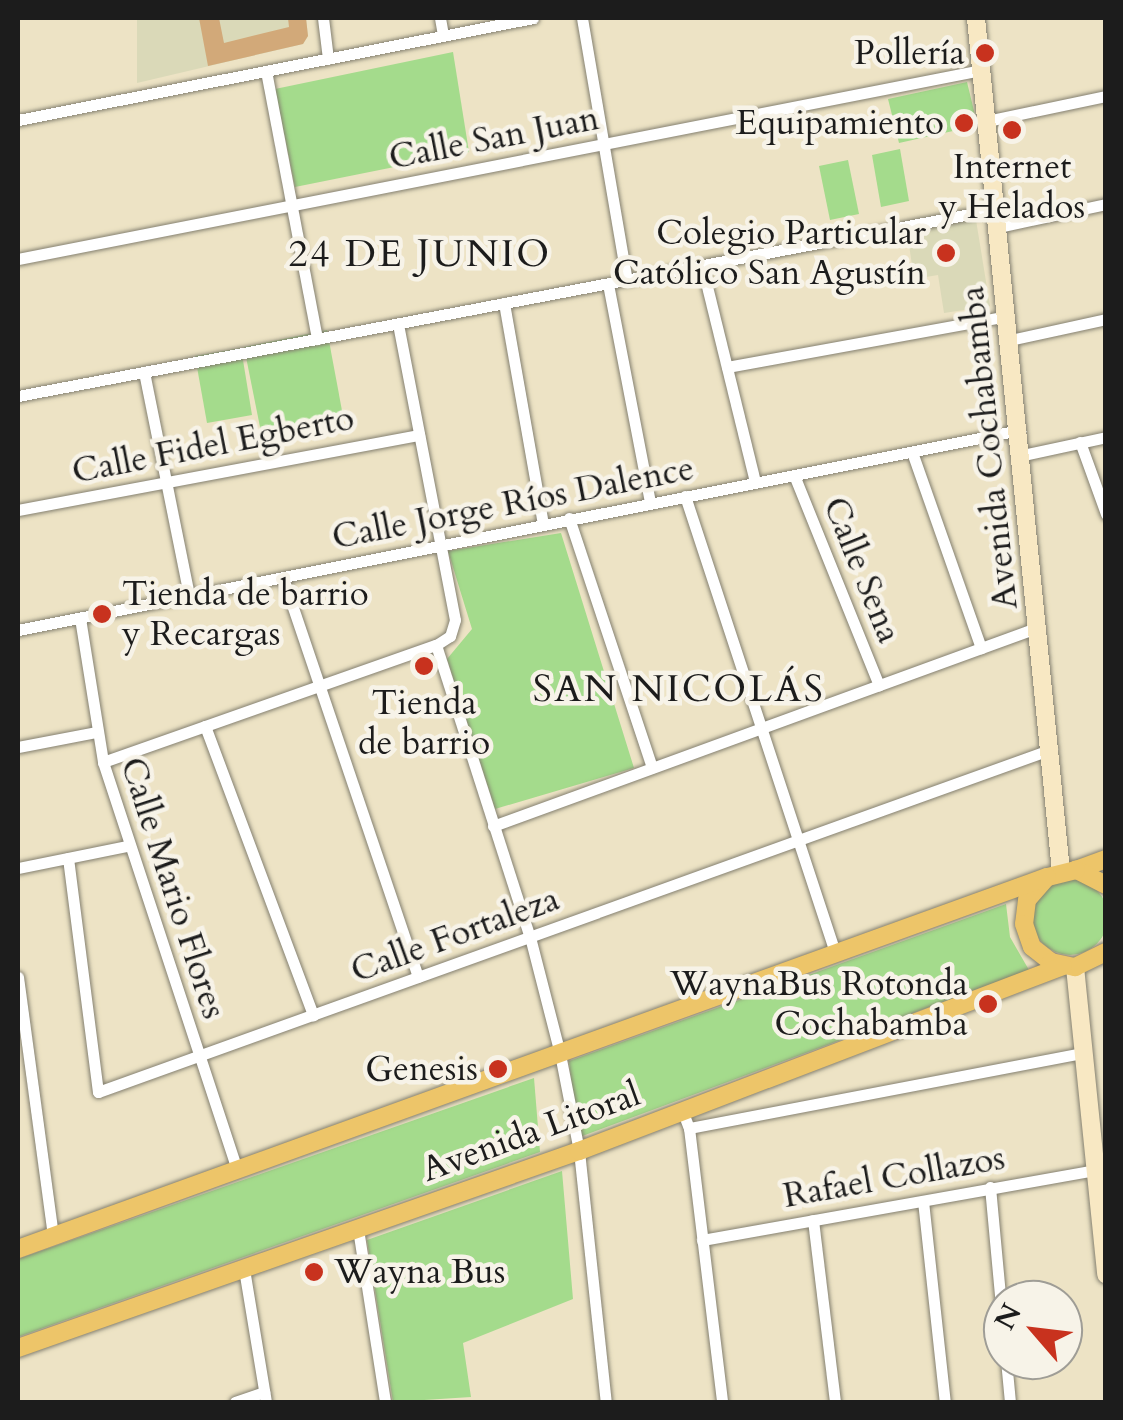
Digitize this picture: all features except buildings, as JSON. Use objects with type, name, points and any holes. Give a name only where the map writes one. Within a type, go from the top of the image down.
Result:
[{"type":"main road","name":"Avenida Cochabamba","points":[[976,18],[1023,455],[1062,873]]},
{"type":"main road","name":"Avenida Litoral","points":[[18,1250],[835,953],[1106,860]]},
{"type":"main road","points":[[1106,884],[1062,873],[1027,900],[1024,924],[1041,956],[1069,966],[1084,1053],[1106,1274]]},
{"type":"main road","name":"Avenida Litoral","points":[[18,1348],[579,1152],[1106,952]]},
{"type":"street","points":[[324,18],[328,58]]},
{"type":"street","points":[[440,18],[443,36]]},
{"type":"street","points":[[18,120],[533,18]]},
{"type":"street","points":[[582,18],[627,280]]},
{"type":"street","name":"Calle San Juan","points":[[18,259],[981,70]]},
{"type":"street","points":[[266,71],[316,339]]},
{"type":"street","points":[[986,121],[1106,96]]},
{"type":"street","points":[[18,396],[702,266],[1106,204]]},
{"type":"street","points":[[702,266],[755,482]]},
{"type":"street","points":[[608,284],[650,503]]},
{"type":"street","points":[[504,303],[543,524]]},
{"type":"street","points":[[727,368],[1008,316]]},
{"type":"street","points":[[1010,340],[1106,319]]},
{"type":"street","points":[[103,762],[436,645],[450,636],[455,620],[398,324]]},
{"type":"street","points":[[144,372],[189,596]]},
{"type":"street","name":"Calle Jorge Ríos Dalence","points":[[18,630],[1020,430]]},
{"type":"street","name":"Calle Fidel Egberto","points":[[18,510],[419,435]]},
{"type":"street","points":[[1023,455],[1106,437]]},
{"type":"street","points":[[1080,442],[1106,514]]},
{"type":"street","points":[[912,452],[981,648]]},
{"type":"street","name":"Calle Sena","points":[[794,474],[879,685]]},
{"type":"street","points":[[685,496],[803,840],[835,953]]},
{"type":"street","points":[[568,518],[652,768]]},
{"type":"street","points":[[283,578],[418,977]]},
{"type":"street","name":"Calle Mario Flores","points":[[80,618],[103,762],[127,846],[237,1170]]},
{"type":"street","points":[[493,826],[1040,626]]},
{"type":"street","points":[[436,645],[530,936],[560,1054],[579,1152],[606,1402]]},
{"type":"street","points":[[205,726],[312,1015]]},
{"type":"street","points":[[18,747],[96,732]]},
{"type":"street","name":"Calle Fortaleza","points":[[68,858],[98,1092],[1052,750]]},
{"type":"street","points":[[18,868],[127,846]]},
{"type":"street","points":[[18,978],[53,1236]]},
{"type":"street","points":[[689,1128],[1084,1053]]},
{"type":"street","points":[[682,1110],[689,1128],[722,1402]]},
{"type":"street","name":"Rafael Collazos","points":[[702,1240],[1095,1170]]},
{"type":"street","points":[[990,1187],[999,1280]]},
{"type":"street","points":[[924,1201],[946,1402]]},
{"type":"street","points":[[813,1220],[836,1402]]},
{"type":"street","points":[[358,1229],[385,1402]]},
{"type":"street","points":[[235,1402],[265,1397],[244,1269]]},
{"type":"shaded area","points":[[137,18],[306,18],[308,36],[303,44],[137,83]]},
{"type":"shaded area","name":"Colegio Particular Católico San Agustín","points":[[976,220],[990,306],[944,313],[938,275],[914,279],[907,231]]},
{"type":"green space","points":[[453,52],[469,152],[295,187],[275,89]]},
{"type":"green space","points":[[967,82],[975,115],[952,119],[953,131],[899,143],[888,99]]},
{"type":"green space","points":[[900,149],[909,201],[881,207],[872,155]]},
{"type":"green space","points":[[848,160],[859,214],[830,220],[819,166]]},
{"type":"green space","points":[[327,330],[343,416],[261,432],[244,347]]},
{"type":"green space","points":[[241,348],[252,415],[207,423],[195,356]]},
{"type":"green space","points":[[561,533],[634,768],[495,809],[447,659],[472,629],[448,551]]},
{"type":"green space","points":[[1070,879],[1097,890],[1108,917],[1097,944],[1070,955],[1043,944],[1032,917],[1043,890]]},
{"type":"green space","points":[[1006,904],[1010,937],[1029,970],[577,1138],[569,1061]]},
{"type":"green space","points":[[534,1078],[540,1152],[18,1337],[18,1259]]},
{"type":"green space","points":[[562,1171],[573,1299],[463,1343],[471,1397],[393,1402],[367,1240]]},
{"type":"place","name":"Pollería","points":[[985,53]]},
{"type":"place","name":"Equipamiento","points":[[964,123]]},
{"type":"place","name":"Internet y Helados","points":[[1012,130]]},
{"type":"place","name":"Colegio Particular Católico San Agustín","points":[[946,253]]},
{"type":"place","name":"Tienda de barrio y Recargas","points":[[102,614]]},
{"type":"place","name":"Tienda de barrio","points":[[424,666]]},
{"type":"place","name":"WaynaBus Rotonda Cochabamba","points":[[988,1004]]},
{"type":"place","name":"Genesis","points":[[498,1069]]},
{"type":"place","name":"Wayna Bus","points":[[314,1272]]},
{"type":"district","name":"24 DE JUNIO","points":[[420,255]]},
{"type":"district","name":"SAN NICOLÁS","points":[[679,690]]}]
